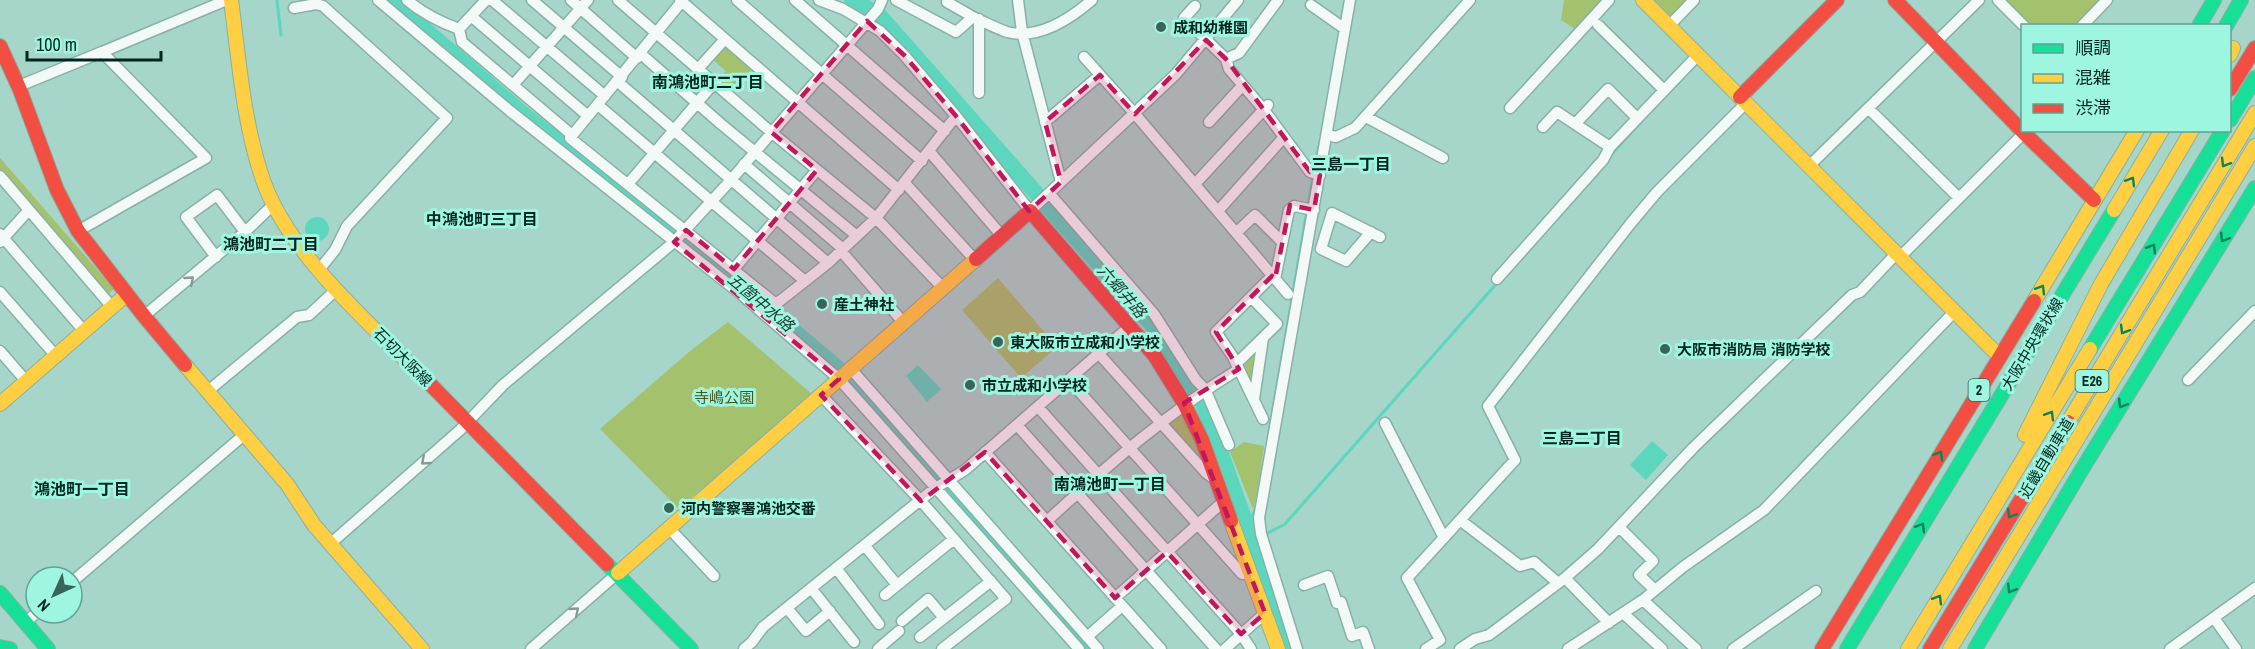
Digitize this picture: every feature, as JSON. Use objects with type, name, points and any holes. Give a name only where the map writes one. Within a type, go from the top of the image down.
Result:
[{"type":"main road","name":"石切大阪線","points":[[231,0],[253,139],[262,175],[274,204],[296,242],[337,289],[618,573],[685,647]]},
{"type":"main road","points":[[1643,0],[1999,356]]},
{"type":"main road","points":[[1743,100],[1837,0]]},
{"type":"main road","points":[[1894,0],[2021,129]]},
{"type":"main road","points":[[2200,24],[2214,0]]},
{"type":"main road","points":[[2227,24],[2241,0]]},
{"type":"main road","points":[[0,46],[19,86],[57,190],[78,231],[144,316],[288,484],[330,544],[422,649]]},
{"type":"main road","points":[[2231,86],[2255,48]]},
{"type":"main road","points":[[2231,117],[2255,78]]},
{"type":"main road","name":"近畿自動車道","points":[[1929,649],[2255,113]]},
{"type":"main road","points":[[2024,132],[2094,200]]},
{"type":"main road","name":"2","points":[[1822,649],[2094,200],[2132,132]]},
{"type":"main road","name":"大阪中央環状線","points":[[1846,649],[2161,132]]},
{"type":"main road","points":[[1959,565],[2101,284],[2191,132]]},
{"type":"main road","points":[[2079,367],[2075,354],[2077,342],[2203,132]]},
{"type":"main road","name":"近畿自動車道","points":[[1908,649],[2222,132]]},
{"type":"main road","points":[[1950,649],[2255,146]]},
{"type":"main road","points":[[1975,649],[2253,190]]},
{"type":"main road","points":[[618,573],[1033,208],[1155,356],[1184,403],[1202,440],[1278,649]]},
{"type":"main road","points":[[1973,399],[2028,332],[2074,260],[2096,238]]},
{"type":"main road","points":[[0,404],[127,294]]},
{"type":"main road","points":[[2011,547],[2036,523],[2084,466]]},
{"type":"main road","points":[[1846,649],[1867,596],[1914,507],[1926,477]]},
{"type":"main road","points":[[0,593],[24,612]]},
{"type":"main road","points":[[35,625],[48,649]]},
{"type":"main road","points":[[0,647],[10,649]]},
{"type":"street","points":[[19,86],[227,0]]},
{"type":"street","points":[[407,0],[432,18],[459,29]]},
{"type":"street","points":[[532,0],[674,130],[828,263]]},
{"type":"street","points":[[571,0],[584,4],[639,56],[756,150],[857,236]]},
{"type":"street","points":[[618,0],[876,219],[943,288]]},
{"type":"street","points":[[737,0],[922,161]]},
{"type":"street","points":[[795,0],[945,131]]},
{"type":"street","points":[[819,0],[868,20],[880,31],[904,55],[1033,208],[1176,74],[1206,40],[1233,2]]},
{"type":"street","points":[[896,0],[956,32],[976,18]]},
{"type":"street","points":[[1018,0],[1022,32],[1060,182]]},
{"type":"street","points":[[947,2],[1009,32],[1038,32],[1058,24],[1092,0]]},
{"type":"street","points":[[1226,59],[1239,53],[1278,0]]},
{"type":"street","points":[[1297,649],[1261,534],[1259,518],[1350,0]]},
{"type":"street","points":[[1327,135],[1336,137],[1355,128],[1470,0]]},
{"type":"street","points":[[1510,108],[1609,0]]},
{"type":"street","points":[[1669,26],[1694,0]]},
{"type":"street","points":[[1809,166],[1979,0]]},
{"type":"street","points":[[1998,0],[2022,24]]},
{"type":"street","points":[[2084,24],[2107,0]]},
{"type":"street","points":[[382,1],[510,111],[845,374],[943,484],[1098,649]]},
{"type":"street","points":[[459,29],[484,1],[547,47],[654,152],[806,281]]},
{"type":"street","points":[[956,116],[922,161],[902,186],[876,219],[828,263],[776,304],[570,138],[682,1],[798,102],[902,186],[975,260]]},
{"type":"street","points":[[294,8],[316,4],[323,6],[447,118],[352,220],[335,250],[319,270]]},
{"type":"street","points":[[513,85],[584,4]]},
{"type":"street","points":[[330,544],[468,422],[503,385],[675,241],[732,180],[880,4]]},
{"type":"street","points":[[1311,5],[1345,29]]},
{"type":"street","points":[[1195,6],[1184,18],[1226,59],[1229,69],[1242,86],[1266,107],[1284,137],[1310,172],[1320,175]]},
{"type":"street","points":[[471,16],[588,116]]},
{"type":"street","points":[[976,18],[979,93]]},
{"type":"street","points":[[1598,25],[1664,90]]},
{"type":"street","points":[[459,29],[462,42],[572,135]]},
{"type":"street","points":[[698,69],[725,39]]},
{"type":"street","points":[[78,231],[206,158],[102,52]]},
{"type":"street","points":[[1497,279],[1603,160],[1610,147],[1698,55]]},
{"type":"street","points":[[1084,57],[1288,294]]},
{"type":"street","points":[[1045,122],[1100,75]]},
{"type":"street","points":[[628,184],[714,83]]},
{"type":"street","points":[[1209,122],[1242,86]]},
{"type":"street","points":[[1575,124],[1608,89],[1637,118]]},
{"type":"street","points":[[1426,649],[1440,640],[1407,578],[1515,460],[1488,406],[1630,223],[1743,100]]},
{"type":"street","points":[[1195,184],[1266,107]]},
{"type":"street","points":[[1869,109],[1958,197]]},
{"type":"street","points":[[1543,127],[1557,112],[1610,147]]},
{"type":"street","points":[[1366,117],[1443,158]]},
{"type":"street","points":[[1460,649],[1475,639],[1489,635],[1561,581],[1619,527],[1693,448],[1852,295],[1860,292],[1898,256],[2024,132]]},
{"type":"street","points":[[1218,211],[1284,137]]},
{"type":"street","points":[[929,151],[1002,236]]},
{"type":"street","points":[[744,164],[842,250],[903,322]]},
{"type":"street","points":[[734,269],[817,170]]},
{"type":"street","points":[[0,176],[112,307]]},
{"type":"street","points":[[1048,194],[1154,314],[1203,391],[1229,445]]},
{"type":"street","points":[[216,257],[186,217],[217,195],[245,232]]},
{"type":"street","points":[[144,316],[216,257],[274,204]]},
{"type":"street","points":[[1263,419],[1238,366],[1216,332],[1273,277],[1289,210],[1294,206],[1329,224]]},
{"type":"street","points":[[29,210],[1,238],[84,331]]},
{"type":"street","points":[[1332,213],[1376,234],[1346,261],[1321,249],[1329,224],[1332,213]]},
{"type":"street","points":[[1236,233],[1255,215],[1282,242]]},
{"type":"street","points":[[208,391],[297,317],[309,315],[337,289]]},
{"type":"street","points":[[0,292],[56,356]]},
{"type":"street","points":[[1047,521],[1098,474],[1184,403],[1238,366],[1277,324],[1251,297]]},
{"type":"street","points":[[2188,380],[2255,311]]},
{"type":"street","points":[[1568,649],[1643,600],[1683,567],[1764,510],[1954,312]]},
{"type":"street","points":[[744,649],[763,627],[921,501],[965,470],[1129,327]]},
{"type":"street","points":[[1254,400],[1263,337]]},
{"type":"street","points":[[0,351],[26,381]]},
{"type":"street","points":[[1100,354],[1206,473],[1217,481]]},
{"type":"street","points":[[1069,380],[1242,574],[1251,572]]},
{"type":"street","points":[[821,395],[921,501],[1006,598],[942,649]]},
{"type":"street","points":[[1038,407],[1241,634],[1251,649]]},
{"type":"street","points":[[1384,423],[1444,538]]},
{"type":"street","points":[[1017,425],[1216,649]]},
{"type":"street","points":[[84,572],[245,434]]},
{"type":"street","points":[[985,452],[1161,649]]},
{"type":"street","points":[[943,484],[1009,568],[1078,649]]},
{"type":"street","points":[[1087,638],[1146,570],[1224,501]]},
{"type":"street","points":[[1460,520],[1520,566],[1534,562],[1561,581],[1609,622]]},
{"type":"street","points":[[668,527],[714,576]]},
{"type":"street","points":[[1619,527],[1653,561],[1639,575],[1655,590]]},
{"type":"street","points":[[885,595],[954,539]]},
{"type":"street","points":[[865,546],[897,585]]},
{"type":"street","points":[[836,568],[879,624]]},
{"type":"street","points":[[920,637],[1009,568]]},
{"type":"street","points":[[531,649],[618,573]]},
{"type":"street","points":[[1304,585],[1328,576],[1337,603],[1341,602],[1352,636],[1363,632],[1369,649]]},
{"type":"street","points":[[811,588],[854,642]]},
{"type":"street","points":[[2170,649],[2255,588]]},
{"type":"street","points":[[1733,649],[1816,591]]},
{"type":"street","points":[[878,649],[928,599],[944,618]]},
{"type":"street","points":[[1643,600],[1696,649]]},
{"type":"street","points":[[787,608],[806,631],[830,611]]},
{"type":"street","points":[[1225,649],[1265,613]]},
{"type":"street","points":[[1623,613],[1662,649]]},
{"type":"street","points":[[2214,618],[2236,649]]},
{"type":"highlighted area","points":[[867,21],[904,55],[956,116],[1029,211],[1061,182],[1045,122],[1100,75],[1135,114],[1206,40],[1226,59],[1310,172],[1320,175],[1314,210],[1290,205],[1275,279],[1272,276],[1216,332],[1239,369],[1184,403],[1265,613],[1241,634],[1167,552],[1115,598],[985,452],[921,501],[821,395],[839,379],[674,242],[686,230],[734,269],[817,170],[771,132]]},
{"type":"green space","points":[[1564,0],[1606,0],[1578,31],[1561,20]]},
{"type":"green space","points":[[1649,0],[1687,0],[1672,15],[1665,15]]},
{"type":"green space","points":[[2005,0],[2101,0],[2077,24],[2030,24]]},
{"type":"green space","points":[[725,41],[754,67],[730,94],[716,82],[726,71],[710,57]]},
{"type":"green space","points":[[0,158],[114,289],[107,295],[0,173]]},
{"type":"green space","points":[[998,278],[1057,347],[1021,378],[962,310]]},
{"type":"green space","name":"寺嶋公園","points":[[728,322],[812,394],[751,449],[678,508],[600,429],[689,352]]},
{"type":"green space","points":[[1255,354],[1257,355],[1252,386],[1240,369]]},
{"type":"green space","points":[[1180,409],[1206,464],[1203,467],[1164,424]]},
{"type":"green space","points":[[1244,442],[1264,446],[1253,509],[1230,452]]},
{"type":"shaded area","points":[[317,217],[326,220],[329,229],[326,238],[317,241],[308,238],[305,229],[308,220]]},
{"type":"shaded area","points":[[918,365],[941,389],[927,402],[906,376]]},
{"type":"shaded area","points":[[1652,441],[1668,455],[1646,480],[1630,465]]},
{"type":"waterway","points":[[277,0],[281,35]]},
{"type":"waterway","name":"五箇中水路","points":[[391,0],[523,114],[698,250],[839,369],[940,479],[1088,649]]},
{"type":"waterway","name":"六郷井路","points":[[852,0],[879,15],[1154,327],[1203,403],[1287,649]]},
{"type":"waterway","points":[[1611,155],[1647,115]]},
{"type":"waterway","points":[[1315,169],[1319,146]]},
{"type":"waterway","points":[[1308,205],[1313,176]]},
{"type":"waterway","points":[[1268,438],[1307,211]]},
{"type":"waterway","points":[[1264,535],[1285,524],[1497,283]]},
{"type":"waterway","points":[[1247,528],[1256,507]]},
{"type":"waterway","name":"六郷井路","points":[[1252,541],[1259,538]]},
{"type":"traffic: fast","points":[[2200,24],[2214,0]]},
{"type":"traffic: fast","points":[[2227,24],[2241,0]]},
{"type":"traffic: fast","points":[[2231,118],[2255,78]]},
{"type":"traffic: fast","points":[[2090,349],[2222,132]]},
{"type":"traffic: fast","points":[[1975,649],[2084,466],[2255,188]]},
{"type":"traffic: fast","points":[[1847,649],[2114,210]]},
{"type":"traffic: fast","points":[[607,564],[691,649]]},
{"type":"traffic: fast","points":[[0,593],[48,649]]},
{"type":"traffic: fast","points":[[0,647],[10,649]]},
{"type":"traffic: slow","points":[[231,0],[242,91],[251,136],[263,180],[276,209],[293,236],[336,290],[430,384]]},
{"type":"traffic: slow","points":[[1643,0],[1999,356]]},
{"type":"traffic: slow","points":[[2231,53],[2233,48]]},
{"type":"traffic: slow","points":[[2068,422],[2255,113]]},
{"type":"traffic: slow","points":[[2034,301],[2136,132]]},
{"type":"traffic: slow","points":[[2114,210],[2161,132]]},
{"type":"traffic: slow","points":[[2025,435],[2101,284],[2191,132]]},
{"type":"traffic: slow","points":[[1950,649],[2255,146]]},
{"type":"traffic: slow","points":[[618,573],[976,259]]},
{"type":"traffic: slow","points":[[0,404],[127,294]]},
{"type":"traffic: slow","points":[[1908,649],[2090,349]]},
{"type":"traffic: slow","points":[[185,365],[287,484],[314,525],[422,649]]},
{"type":"traffic: slow","points":[[1231,521],[1278,649]]},
{"type":"traffic: jam","points":[[1740,97],[1837,0]]},
{"type":"traffic: jam","points":[[1895,0],[2021,130]]},
{"type":"traffic: jam","points":[[0,46],[20,90],[57,190],[78,231],[185,365]]},
{"type":"traffic: jam","points":[[2231,87],[2255,48]]},
{"type":"traffic: jam","points":[[2023,132],[2094,200]]},
{"type":"traffic: jam","points":[[976,259],[1030,211],[1155,356],[1184,403],[1202,440],[1231,521]]},
{"type":"traffic: jam","points":[[1822,649],[2034,301]]},
{"type":"traffic: jam","points":[[430,384],[607,564]]},
{"type":"traffic: jam","points":[[1930,649],[2068,422]]},
{"type":"place","name":"成和幼稚園","points":[[1161,27]]},
{"type":"place","name":"産土神社","points":[[822,304]]},
{"type":"place","name":"東大阪市立成和小学校","points":[[998,342]]},
{"type":"place","name":"大阪市消防局 消防学校","points":[[1665,349]]},
{"type":"place","name":"市立成和小学校","points":[[970,385]]},
{"type":"place","name":"河内警察署鴻池交番","points":[[669,508]]},
{"type":"district","name":"南鴻池町二丁目","points":[[708,82]]},
{"type":"district","name":"三島一丁目","points":[[1351,164]]},
{"type":"district","name":"中鴻池町三丁目","points":[[482,219]]},
{"type":"district","name":"鴻池町二丁目","points":[[271,244]]},
{"type":"district","name":"三島二丁目","points":[[1582,438]]},
{"type":"district","name":"南鴻池町一丁目","points":[[1110,484]]},
{"type":"district","name":"鴻池町一丁目","points":[[82,489]]}]
